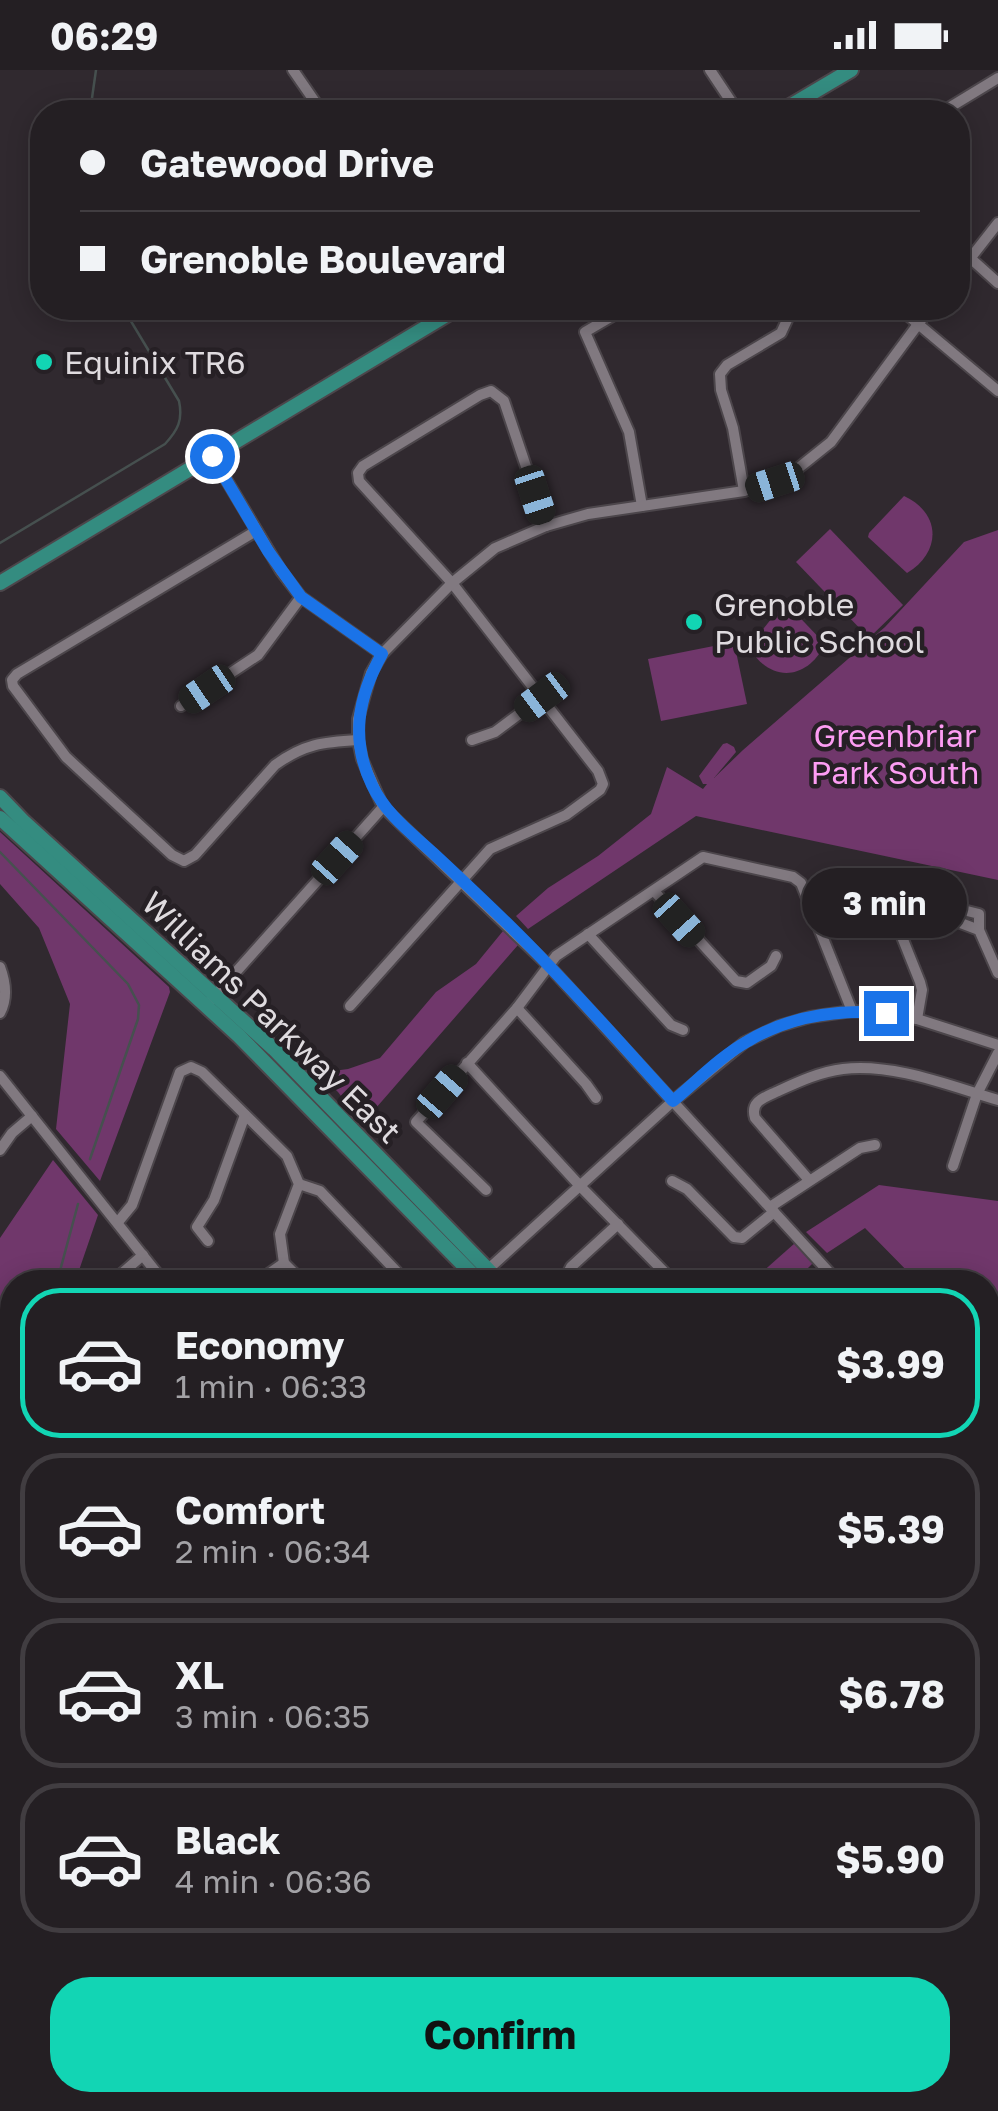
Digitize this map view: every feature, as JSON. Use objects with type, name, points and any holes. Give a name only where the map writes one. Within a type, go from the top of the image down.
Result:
[{"type":"main road","points":[[800,100],[851,70]]},
{"type":"main road","points":[[0,583],[438,320]]},
{"type":"main road","name":"Williams Parkway East","points":[[0,797],[274,1049],[472,1270]]},
{"type":"main road","name":"Williams Parkway East","points":[[0,818],[273,1069],[471,1270]]},
{"type":"street","points":[[293,70],[314,100]]},
{"type":"street","points":[[710,70],[730,100]]},
{"type":"street","points":[[962,100],[998,78]]},
{"type":"street","points":[[998,222],[970,258],[998,283]]},
{"type":"street","points":[[606,320],[585,332],[629,432],[642,506]]},
{"type":"street","points":[[744,492],[720,374],[726,365],[781,332],[787,320]]},
{"type":"street","points":[[913,320],[998,391]]},
{"type":"street","points":[[827,1270],[549,966],[383,807],[367,775],[358,740],[358,719],[364,692],[382,654],[452,583],[495,548],[546,526],[588,514],[744,492],[775,482],[831,442],[920,320]]},
{"type":"street","points":[[350,1006],[490,849],[566,815],[603,784],[598,771],[542,697],[452,583],[359,480],[358,472],[362,466],[491,391],[504,401],[546,526]]},
{"type":"street","points":[[212,456],[301,597],[382,654]]},
{"type":"street","points":[[256,531],[17,674],[13,686],[66,757],[172,855],[184,861],[290,754],[317,744],[358,740]]},
{"type":"street","points":[[181,706],[258,654],[301,597]]},
{"type":"street","points":[[472,740],[495,732],[542,697]]},
{"type":"street","points":[[206,1008],[383,807]]},
{"type":"street","points":[[486,1190],[416,1122],[517,1008],[556,956],[702,857],[793,877],[800,883],[852,1010]]},
{"type":"street","points":[[654,891],[736,981],[746,982],[770,966],[776,956]]},
{"type":"street","points":[[892,912],[922,990],[917,1019]]},
{"type":"street","points":[[979,930],[998,973]]},
{"type":"street","points":[[588,934],[671,1025],[683,1030]]},
{"type":"street","points":[[0,967],[6,988],[0,1014]]},
{"type":"street","points":[[517,1008],[596,1098]]},
{"type":"street","points":[[490,1270],[673,1101],[746,1042],[779,1026],[852,1010],[917,1019],[998,1045]]},
{"type":"street","points":[[953,1166],[978,1094],[998,1053]]},
{"type":"street","points":[[467,1063],[662,1270]]},
{"type":"street","points":[[118,1222],[132,1205],[180,1072],[191,1067],[202,1072],[287,1156],[299,1184],[280,1234],[284,1263],[291,1270]]},
{"type":"street","points":[[810,1180],[753,1112],[755,1104],[764,1097],[814,1075],[876,1069],[998,1100]]},
{"type":"street","points":[[0,1076],[155,1270]]},
{"type":"street","points":[[208,1241],[197,1228],[214,1200],[245,1115]]},
{"type":"street","points":[[0,1150],[32,1116]]},
{"type":"street","points":[[672,1181],[698,1199],[734,1237],[742,1238],[810,1180],[860,1148],[875,1144]]},
{"type":"street","points":[[299,1184],[320,1191],[396,1270]]},
{"type":"street","points":[[570,1270],[618,1224]]},
{"type":"street","points":[[125,1270],[143,1255]]},
{"type":"street","points":[[274,1270],[284,1263]]},
{"type":"green space","points":[[904,496],[925,512],[932,533],[926,554],[907,573],[868,537]]},
{"type":"green space","points":[[830,529],[903,605],[869,638],[796,562]]},
{"type":"green space","name":"Greenbriar Park South","points":[[998,530],[998,880],[696,816],[528,929],[516,916],[548,888],[598,856],[651,814],[667,767],[703,789],[707,784],[699,776],[723,744],[734,747],[736,752],[714,778],[885,627],[964,542]]},
{"type":"green space","points":[[783,604],[825,644],[808,665],[788,673],[767,667],[749,647]]},
{"type":"green space","points":[[734,642],[747,704],[661,721],[648,659]]},
{"type":"green space","points":[[0,832],[169,987],[100,1181],[56,1129],[70,1004],[39,928],[0,884]]},
{"type":"green space","points":[[503,931],[518,945],[362,1124],[324,1078],[326,1072],[380,1058],[436,992],[476,964]]},
{"type":"green space","points":[[53,1160],[98,1215],[79,1270],[0,1270],[0,1238]]},
{"type":"green space","points":[[879,1185],[998,1201],[998,1270],[906,1270],[865,1228],[827,1253],[806,1232]]},
{"type":"green space","points":[[795,1243],[813,1263],[806,1270],[765,1270]]},
{"type":"waterway","points":[[92,100],[96,70]]},
{"type":"waterway","points":[[0,543],[165,444],[176,429],[179,401],[130,320]]},
{"type":"waterway","points":[[0,852],[128,984],[139,1005],[138,1019],[90,1159]]},
{"type":"waterway","points":[[60,1270],[78,1204]]},
{"type":"waterway","points":[[0,1480],[0,1489]]},
{"type":"place","name":"Equinix TR6","points":[[44,362]]},
{"type":"place","name":"Grenoble Public School","points":[[694,622]]},
{"type":"route","points":[[212,456],[268,551],[301,597],[382,654],[364,692],[358,740],[367,775],[383,807],[513,929],[673,1101],[746,1042],[779,1026],[852,1010],[886,1013]]}]
